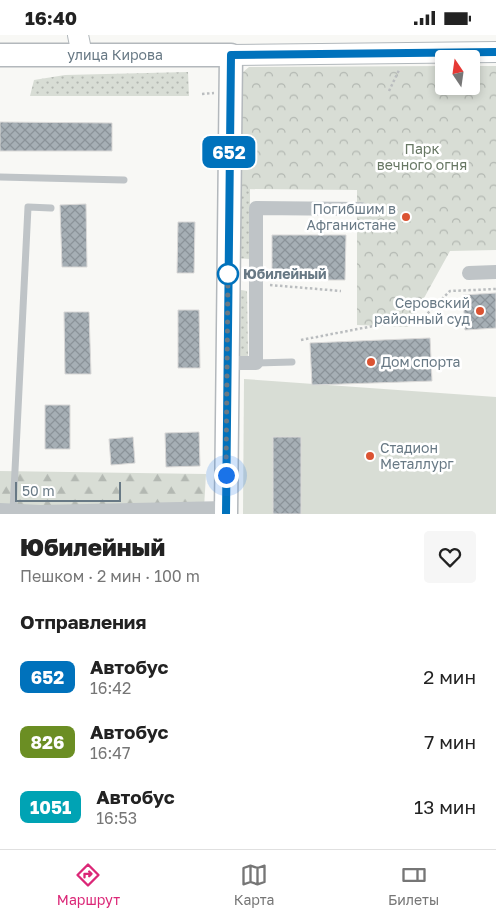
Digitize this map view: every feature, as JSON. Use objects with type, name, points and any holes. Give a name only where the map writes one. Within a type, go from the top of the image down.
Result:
[{"type":"main road","name":"улица Кирова","points":[[0,55],[80,45],[231,55]]},
{"type":"main road","points":[[226,511],[231,55],[496,52]]},
{"type":"street","points":[[227,363],[256,363],[256,208],[361,209]]},
{"type":"street","points":[[469,273],[496,272]]},
{"type":"street","points":[[6,510],[40,513],[226,511]]},
{"type":"lane","points":[[0,177],[124,180]]},
{"type":"lane","points":[[6,510],[28,207],[51,208]]},
{"type":"lane","points":[[256,363],[292,362]]},
{"type":"path","points":[[256,284],[341,291]]},
{"type":"path","points":[[301,340],[425,316],[450,291],[496,289]]},
{"type":"green space","name":"Парк вечного огня","points":[[435,66],[435,95],[480,95],[480,66],[496,66],[496,250],[450,251],[408,327],[357,325],[357,190],[241,189],[237,77],[249,67]]},
{"type":"green space","points":[[188,72],[189,96],[30,96],[34,80],[65,75]]},
{"type":"green space","points":[[236,189],[250,189],[250,259],[235,258]]},
{"type":"green space","points":[[235,289],[247,291],[248,359],[236,360]]},
{"type":"green space","name":"Стадион Металлург","points":[[244,379],[496,397],[496,514],[243,514]]},
{"type":"green space","points":[[0,471],[206,474],[204,508],[0,510]]},
{"type":"building","points":[[0,122],[112,123],[112,151],[0,151]]},
{"type":"building","points":[[86,204],[87,267],[62,267],[60,205]]},
{"type":"building","points":[[178,222],[195,222],[194,273],[177,273]]},
{"type":"building","points":[[272,235],[346,235],[345,280],[272,280]]},
{"type":"building","name":"Серовский районный суд","points":[[496,293],[496,328],[465,330],[463,295]]},
{"type":"building","points":[[178,310],[199,310],[200,368],[178,368]]},
{"type":"building","points":[[64,312],[89,312],[91,374],[65,374]]},
{"type":"building","name":"Дом спорта","points":[[430,338],[432,381],[312,385],[310,343]]},
{"type":"building","points":[[45,405],[70,405],[70,449],[45,449]]},
{"type":"building","points":[[199,432],[200,466],[166,467],[165,433]]},
{"type":"building","points":[[133,437],[135,463],[111,465],[109,439]]},
{"type":"building","points":[[273,437],[301,437],[301,514],[273,514]]},
{"type":"bus line","name":"652","points":[[226,514],[229,100],[231,55],[496,52]]},
{"type":"place","name":"Погибшим в Афганистане","points":[[406,217]]},
{"type":"place","name":"Юбилейный","points":[[228,274]]},
{"type":"place","name":"Серовский районный суд","points":[[480,311]]},
{"type":"place","name":"Дом спорта","points":[[371,362]]},
{"type":"place","name":"Стадион Металлург","points":[[370,456]]},
{"type":"route","points":[[226,475],[228,272],[228,274]]}]
